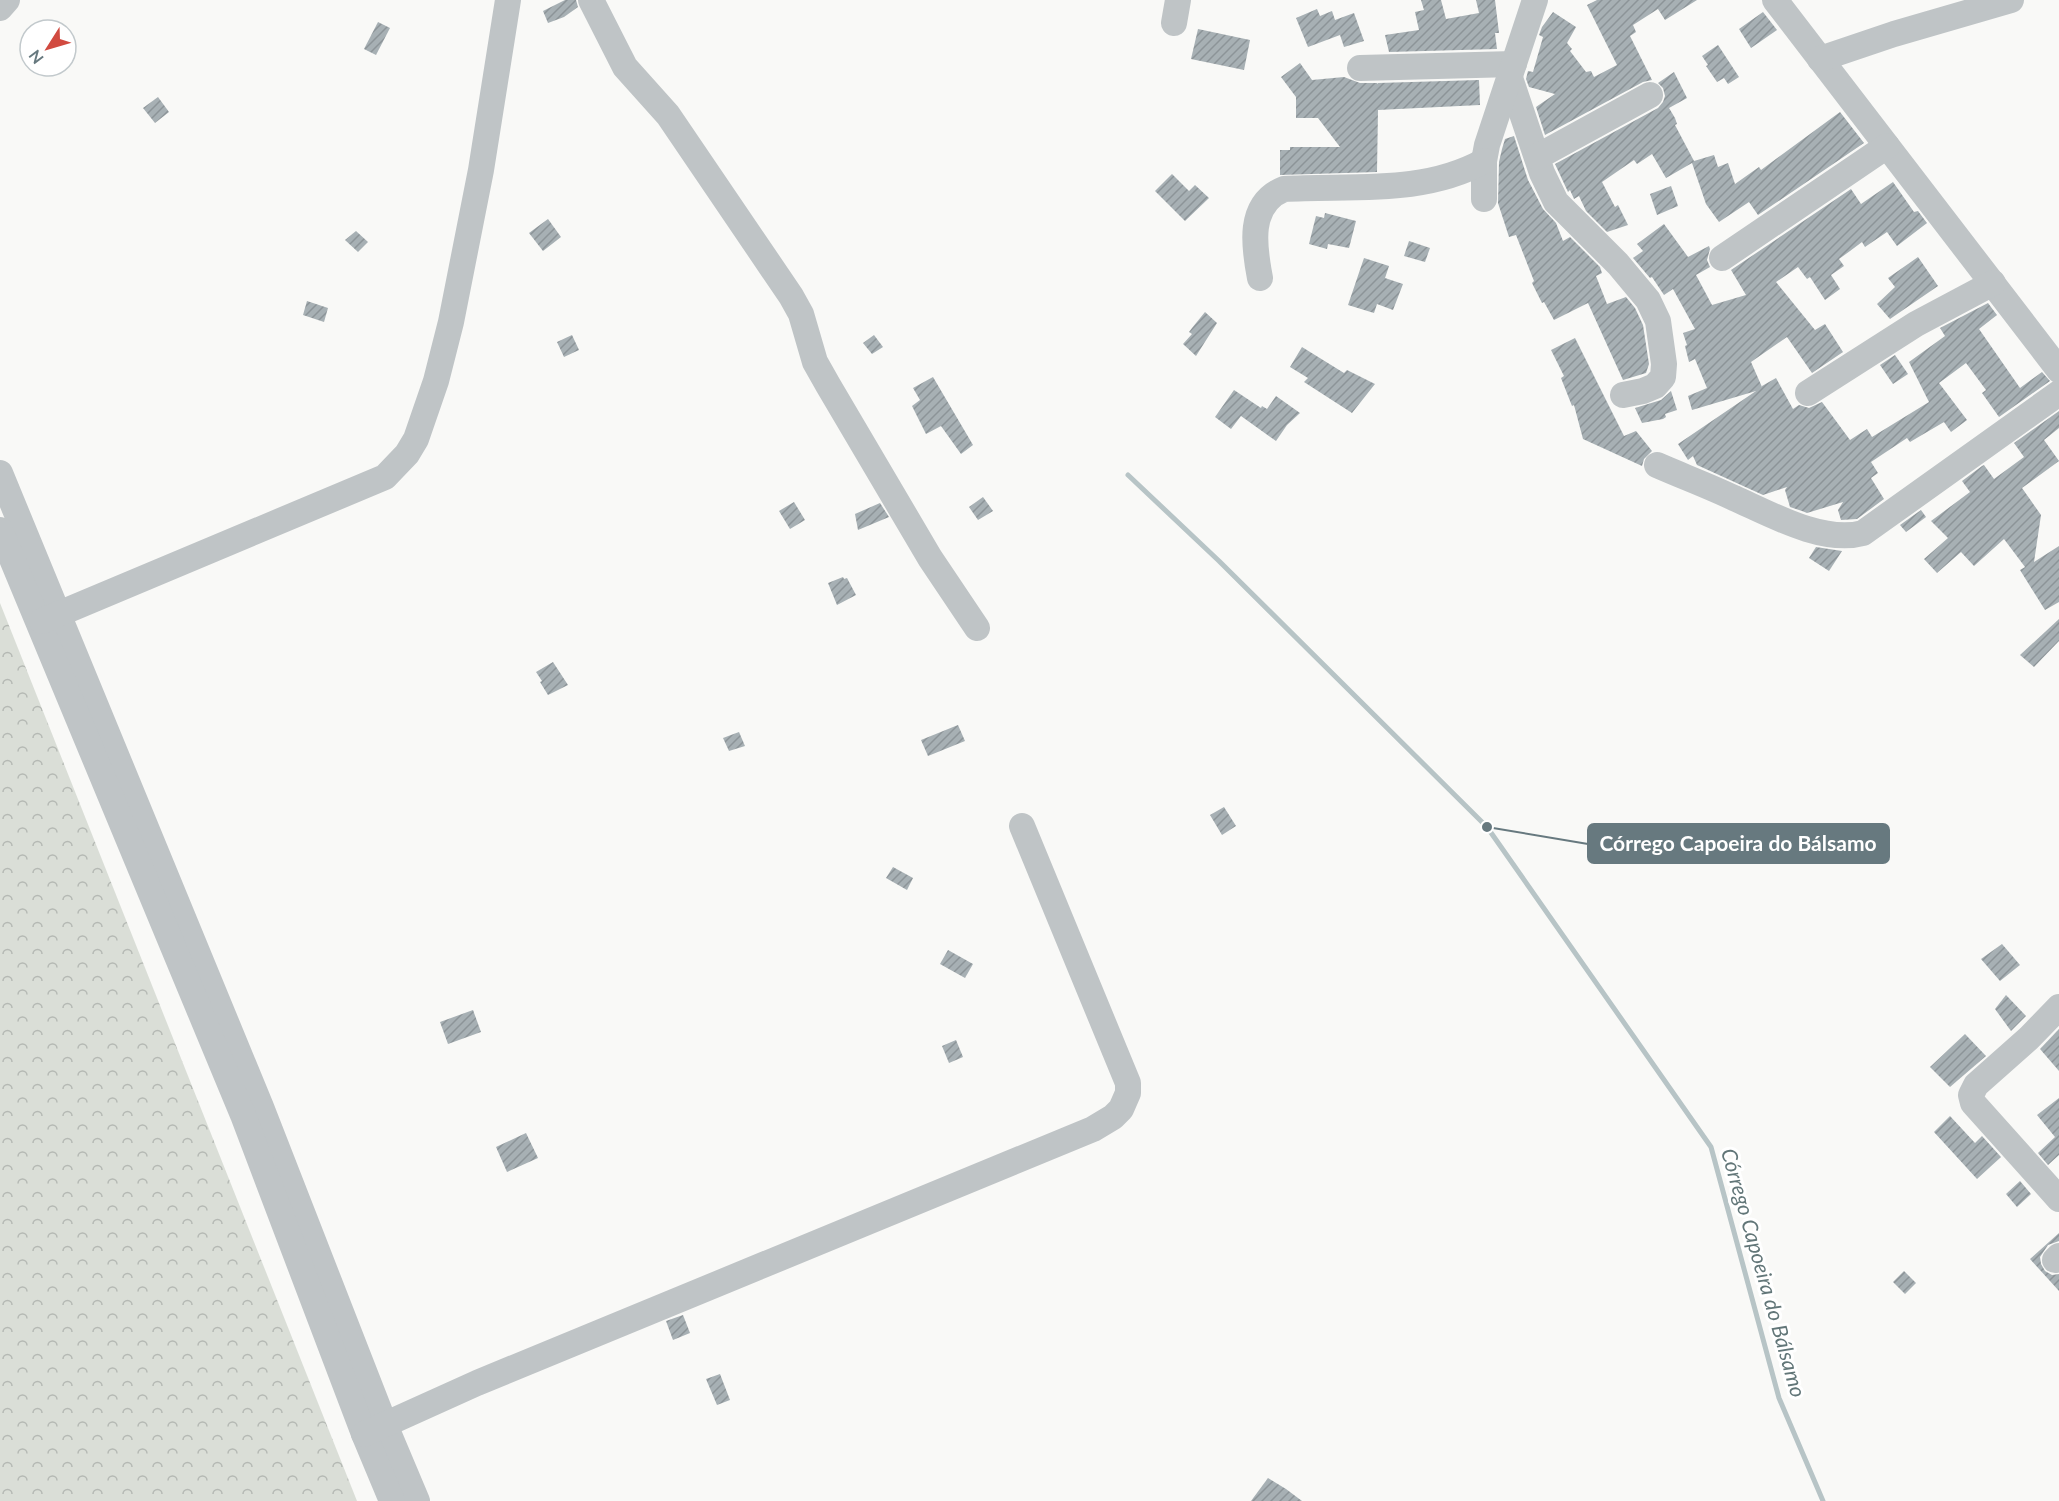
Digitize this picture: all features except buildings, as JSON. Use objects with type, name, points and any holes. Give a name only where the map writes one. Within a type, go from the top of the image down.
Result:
[{"type":"street","points":[[0,8],[7,0]]},
{"type":"street","points":[[49,619],[385,477],[407,454],[426,412],[451,322],[481,170],[508,0]]},
{"type":"street","points":[[591,0],[625,68],[668,115],[791,296],[801,314],[815,362],[930,558],[977,628]]},
{"type":"street","points":[[1484,199],[1484,161],[1487,145],[1535,0]]},
{"type":"street","points":[[1775,0],[2059,370]]},
{"type":"street","points":[[1820,59],[1894,34],[2011,0]]},
{"type":"street","points":[[1360,68],[1512,71]]},
{"type":"street","points":[[1512,71],[1546,185],[1556,202],[1618,264],[1648,300],[1658,321],[1664,364],[1663,377],[1655,386],[1623,395]]},
{"type":"street","points":[[1537,157],[1650,95]]},
{"type":"street","points":[[1722,258],[1887,146]]},
{"type":"street","points":[[1260,278],[1254,229],[1258,214],[1264,204],[1278,192],[1284,189],[1424,183],[1469,169],[1484,161]]},
{"type":"street","points":[[1808,393],[1916,324],[1993,283]]},
{"type":"street","points":[[1657,465],[1779,518],[1840,536],[1852,536],[1863,533],[2059,393]]},
{"type":"street","points":[[0,473],[49,619],[243,1115],[375,1430],[417,1501]]},
{"type":"street","points":[[0,530],[49,619]]},
{"type":"street","points":[[375,1430],[477,1383],[1093,1129],[1113,1116],[1127,1100],[1128,1083],[1022,826]]},
{"type":"street","points":[[2059,1007],[2029,1038],[1976,1085],[1971,1095],[1973,1103],[2059,1199]]},
{"type":"street","points":[[375,1430],[392,1501]]},
{"type":"green space","points":[[0,603],[357,1501],[0,1501]]},
{"type":"waterway","name":"Córrego Capoeira do Bálsamo","points":[[1128,475],[1219,561],[1487,827],[1711,1147],[1779,1398],[1823,1501]]},
{"type":"place","name":"Córrego Capoeira do Bálsamo","points":[[1487,827]]}]
